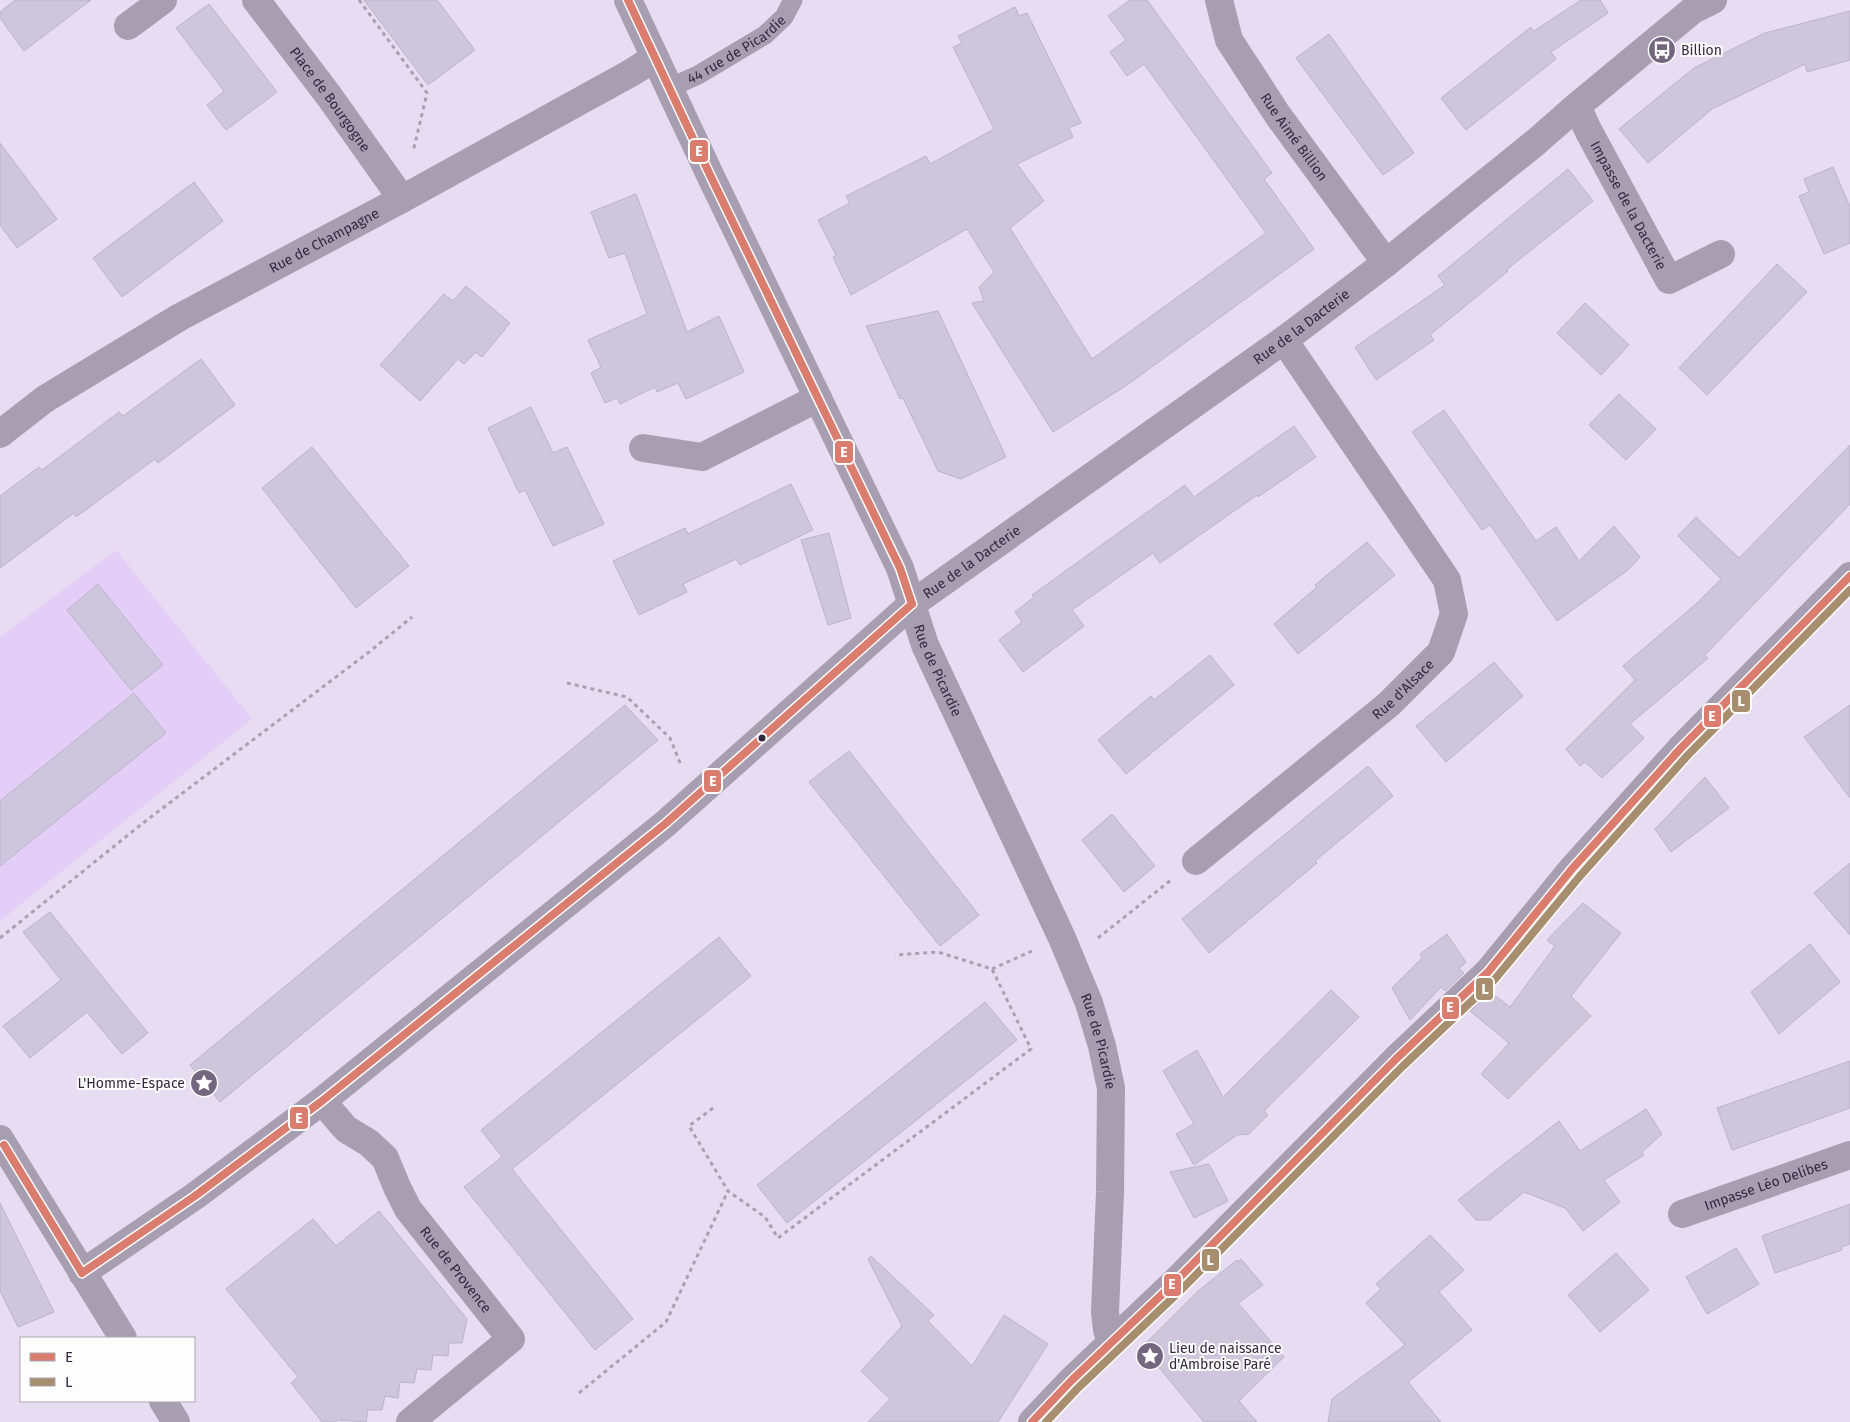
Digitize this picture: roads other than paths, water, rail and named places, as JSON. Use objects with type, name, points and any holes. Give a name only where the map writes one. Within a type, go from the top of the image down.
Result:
[{"type":"street","points":[[128,26],[163,0]]},
{"type":"street","name":"Place de Bourgogne","points":[[256,0],[329,96],[402,199]]},
{"type":"street","name":"Rue de Picardie","points":[[628,0],[900,568],[925,645],[1062,938],[1089,1003],[1102,1046],[1111,1088],[1110,1192],[1105,1312],[1107,1330],[1111,1342]]},
{"type":"street","name":"Rue Aimé Billion","points":[[1219,0],[1230,40],[1250,73],[1277,114],[1386,262]]},
{"type":"street","name":"Rue de la Dacterie","points":[[82,1273],[195,1196],[322,1101],[665,824],[912,604],[1284,340],[1386,262],[1536,142],[1697,4]]},
{"type":"street","name":"Rue de Champagne","points":[[0,434],[45,400],[180,317],[402,199],[655,58]]},
{"type":"street","name":"Impasse de la Dacterie","points":[[1577,106],[1669,280],[1721,254]]},
{"type":"street","name":"Rue d'Alsace","points":[[1196,861],[1389,704],[1441,652],[1454,614],[1446,580],[1284,340]]},
{"type":"street","points":[[643,448],[702,457],[818,398]]},
{"type":"street","points":[[1038,1420],[1111,1342],[1176,1282],[1396,1059],[1488,972],[1572,869],[1681,748],[1850,576]]},
{"type":"street","name":"Rue de Provence","points":[[322,1101],[346,1129],[369,1143],[385,1158],[408,1209],[511,1339],[410,1422]]},
{"type":"street","points":[[1,1144],[122,1337]]},
{"type":"street","name":"Impasse Léo Delibes","points":[[1682,1214],[1850,1155]]},
{"type":"lane","name":"44 rue de Picardie","points":[[669,88],[698,75],[764,35],[784,17],[793,0]]},
{"type":"place","name":"Billion","points":[[1662,50]]},
{"type":"place","name":"L'Homme-Espace","points":[[204,1083]]},
{"type":"place","name":"Lieu de naissance d'Ambroise Paré","points":[[1150,1356]]}]
